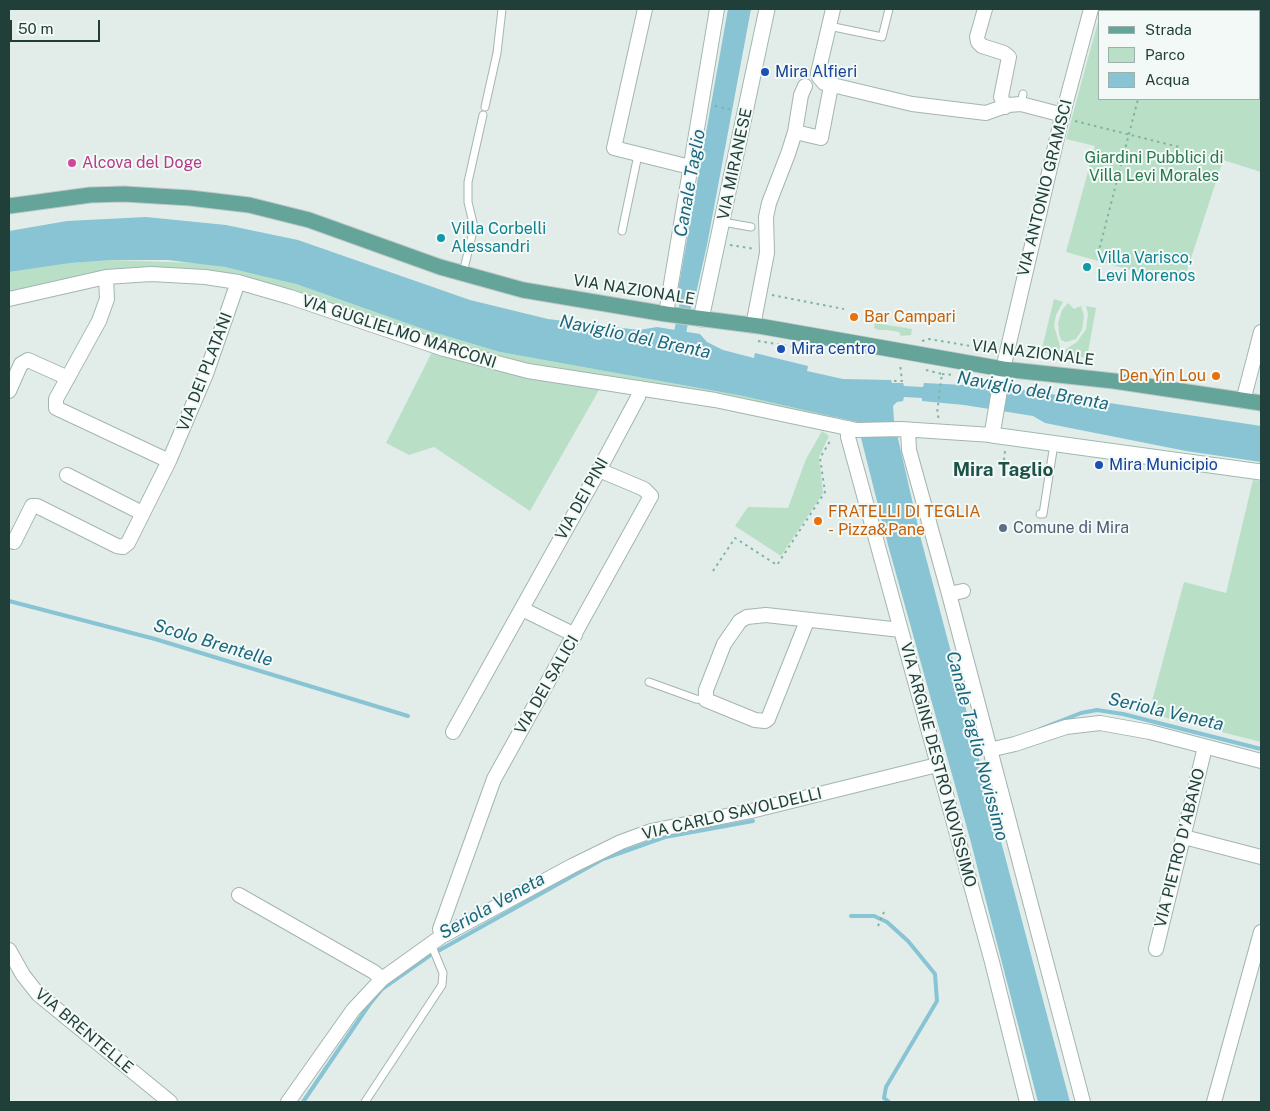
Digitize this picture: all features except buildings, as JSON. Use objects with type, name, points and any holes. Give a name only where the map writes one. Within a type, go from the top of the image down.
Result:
[{"type":"main road","name":"VIA NAZIONALE","points":[[9,206],[53,199],[107,194],[157,195],[223,201],[309,220],[463,273],[523,290],[698,319],[753,326],[1003,369],[1114,381],[1261,403]]},
{"type":"street","points":[[645,9],[613,145],[616,151],[690,167]]},
{"type":"street","points":[[668,314],[690,167],[717,9]]},
{"type":"street","name":"VIA MIRANESE","points":[[698,319],[723,222],[767,9]]},
{"type":"street","points":[[833,9],[818,73],[820,80],[831,86],[912,104],[974,112],[992,112],[1022,99],[1042,104],[1067,118]]},
{"type":"street","points":[[984,9],[977,37],[978,42],[982,46],[1004,53],[1009,57],[1001,97],[1005,106]]},
{"type":"street","name":"VIA ANTONIO GRAMSCI","points":[[1003,369],[1067,118],[1091,9]]},
{"type":"street","points":[[753,326],[767,249],[758,228],[797,128],[801,95],[805,86]]},
{"type":"street","points":[[797,128],[821,138],[831,86]]},
{"type":"street","name":"VIA GUGLIELMO MARCONI","points":[[9,299],[106,277],[178,274],[238,282],[486,361],[567,378],[758,408],[853,429],[902,429],[992,435]]},
{"type":"street","points":[[106,277],[107,299],[99,321],[55,404],[60,412],[169,461]]},
{"type":"street","name":"VIA DEI PLATANI","points":[[14,542],[32,506],[37,506],[123,547],[169,461],[206,374],[238,282]]},
{"type":"street","points":[[1243,401],[1261,332]]},
{"type":"street","points":[[9,391],[21,364],[28,360],[68,378]]},
{"type":"street","points":[[1003,369],[992,435],[1261,472]]},
{"type":"street","name":"VIA DEI PINI","points":[[454,732],[599,470],[638,397],[640,388]]},
{"type":"street","name":"VIA ARGINE DESTRO NOVISSIMO","points":[[853,429],[848,437],[992,962],[1027,1102]]},
{"type":"street","points":[[902,429],[956,593],[989,750],[1083,1102]]},
{"type":"street","name":"VIA DEI SALICI","points":[[436,942],[494,779],[576,635],[651,496],[644,489],[599,470]]},
{"type":"street","points":[[67,476],[142,514]]},
{"type":"street","points":[[522,609],[576,635]]},
{"type":"street","points":[[807,621],[768,719],[765,721],[755,720],[706,700],[706,690],[724,644],[740,621],[747,617],[766,615],[901,630]]},
{"type":"street","points":[[989,750],[1015,744],[1066,727],[1087,723],[1122,726],[1261,761]]},
{"type":"street","name":"VIA PIETRO D'ABANO","points":[[1156,949],[1205,747]]},
{"type":"street","name":"VIA CARLO SAVOLDELLI","points":[[288,1102],[353,1010],[382,979],[436,942],[597,854],[651,831],[751,811],[937,764]]},
{"type":"street","points":[[1184,837],[1261,857]]},
{"type":"street","points":[[239,895],[374,972],[382,979]]},
{"type":"street","points":[[1214,1102],[1261,932]]},
{"type":"street","name":"VIA BRENTELLE","points":[[9,950],[23,975],[38,994],[170,1102]]},
{"type":"lane","points":[[485,107],[497,53],[502,9]]},
{"type":"lane","points":[[829,26],[882,36],[889,9]]},
{"type":"lane","points":[[463,273],[474,227],[468,202],[468,182],[483,115]]},
{"type":"lane","points":[[622,231],[638,155]]},
{"type":"lane","points":[[723,222],[758,228]]},
{"type":"lane","points":[[1040,514],[1043,514],[1054,444]]},
{"type":"lane","points":[[649,682],[696,699],[706,700]]},
{"type":"lane","points":[[365,1102],[442,985],[443,973],[438,958],[436,942]]},
{"type":"path","points":[[1098,254],[1138,100]]},
{"type":"path","points":[[708,104],[736,111]]},
{"type":"path","points":[[1067,118],[1179,147]]},
{"type":"path","points":[[725,244],[767,249]]},
{"type":"path","points":[[760,293],[844,309]]},
{"type":"path","points":[[917,340],[928,339],[1001,351]]},
{"type":"path","points":[[894,381],[902,381],[900,362]]},
{"type":"path","points":[[975,377],[975,384]]},
{"type":"path","points":[[939,420],[937,413],[940,383]]},
{"type":"path","points":[[713,571],[736,538],[777,565],[825,492],[820,458],[829,443],[830,430]]},
{"type":"path","points":[[878,926],[884,912]]},
{"type":"green space","points":[[1158,9],[1164,10],[1100,10]]},
{"type":"green space","name":"Giardini Pubblici di Villa Levi Morales","points":[[1098,22],[1098,100],[1260,100],[1261,32],[1261,172],[1223,160],[1185,277],[1160,270],[1155,277],[1066,252],[1095,146],[1066,139]]},
{"type":"green space","points":[[112,260],[199,263],[249,271],[296,284],[426,330],[500,352],[743,396],[838,417],[826,417],[482,356],[201,271],[9,293],[9,272],[71,263]]},
{"type":"green space","points":[[1054,299],[1063,302],[1056,315],[1054,326],[1060,346],[1059,355],[1041,352]]},
{"type":"green space","points":[[1068,303],[1074,309],[1081,306],[1084,316],[1082,330],[1076,339],[1066,342],[1061,340],[1058,323],[1062,310]]},
{"type":"green space","points":[[1086,306],[1096,308],[1087,358],[1065,355],[1066,349],[1077,342],[1086,329],[1088,314]]},
{"type":"green space","points":[[875,323],[912,329],[911,335],[901,336],[899,332],[878,330],[874,328]]},
{"type":"green space","points":[[432,352],[488,369],[599,390],[530,511],[434,447],[409,455],[386,443]]},
{"type":"green space","points":[[822,431],[829,436],[819,457],[823,493],[781,556],[735,526],[748,507],[788,508],[806,459]]},
{"type":"green space","points":[[1253,480],[1261,481],[1261,742],[1149,712],[1184,582],[1226,593]]},
{"type":"water","points":[[728,9],[751,9],[707,245],[695,298],[691,304],[676,302],[677,296]]},
{"type":"water","name":"Naviglio del Brenta","points":[[146,217],[226,225],[298,240],[470,300],[548,319],[639,330],[657,327],[700,334],[707,342],[723,350],[754,358],[755,353],[808,366],[807,371],[843,379],[891,380],[892,383],[903,383],[904,386],[923,387],[924,383],[988,386],[1006,391],[1011,388],[1261,426],[1261,462],[1186,451],[1045,423],[1033,416],[964,405],[922,401],[922,398],[904,397],[903,401],[897,402],[893,406],[894,421],[921,539],[1070,1102],[1038,1102],[970,839],[888,545],[857,422],[743,396],[500,352],[426,330],[296,284],[225,267],[168,260],[112,260],[71,263],[9,272],[9,231],[67,221]]},
{"type":"waterway","name":"Canale Taglio","points":[[677,348],[689,287]]},
{"type":"waterway","name":"Scolo Brentelle","points":[[9,601],[155,639],[408,716]]},
{"type":"waterway","name":"Seriola Veneta","points":[[1040,729],[1081,713],[1097,710],[1123,714],[1261,749]]},
{"type":"waterway","name":"Seriola Veneta","points":[[303,1102],[382,989],[429,956],[603,859],[665,837],[753,821]]},
{"type":"waterway","name":"Scolo Brentelle","points":[[851,916],[874,916],[887,922],[908,941],[935,974],[937,1001],[886,1087],[884,1098],[889,1102]]},
{"type":"place","name":"Mira Alfieri","points":[[765,72]]},
{"type":"place","name":"Alcova del Doge","points":[[72,163]]},
{"type":"place","name":"Villa Corbelli Alessandri","points":[[441,238]]},
{"type":"place","name":"Villa Varisco, Levi Morenos","points":[[1087,267]]},
{"type":"place","name":"Bar Campari","points":[[854,317]]},
{"type":"place","name":"Mira centro","points":[[781,349]]},
{"type":"place","name":"Den Yin Lou","points":[[1216,376]]},
{"type":"place","name":"Mira Municipio","points":[[1099,465]]},
{"type":"place","name":"FRATELLI DI TEGLIA - Pizza&Pane","points":[[818,521]]},
{"type":"place","name":"Comune di Mira","points":[[1003,528]]},
{"type":"district","name":"Mira Taglio","points":[[1003,470]]},
{"type":"water label","name":"Canale Taglio Novissimo","points":[[977,746]]}]
